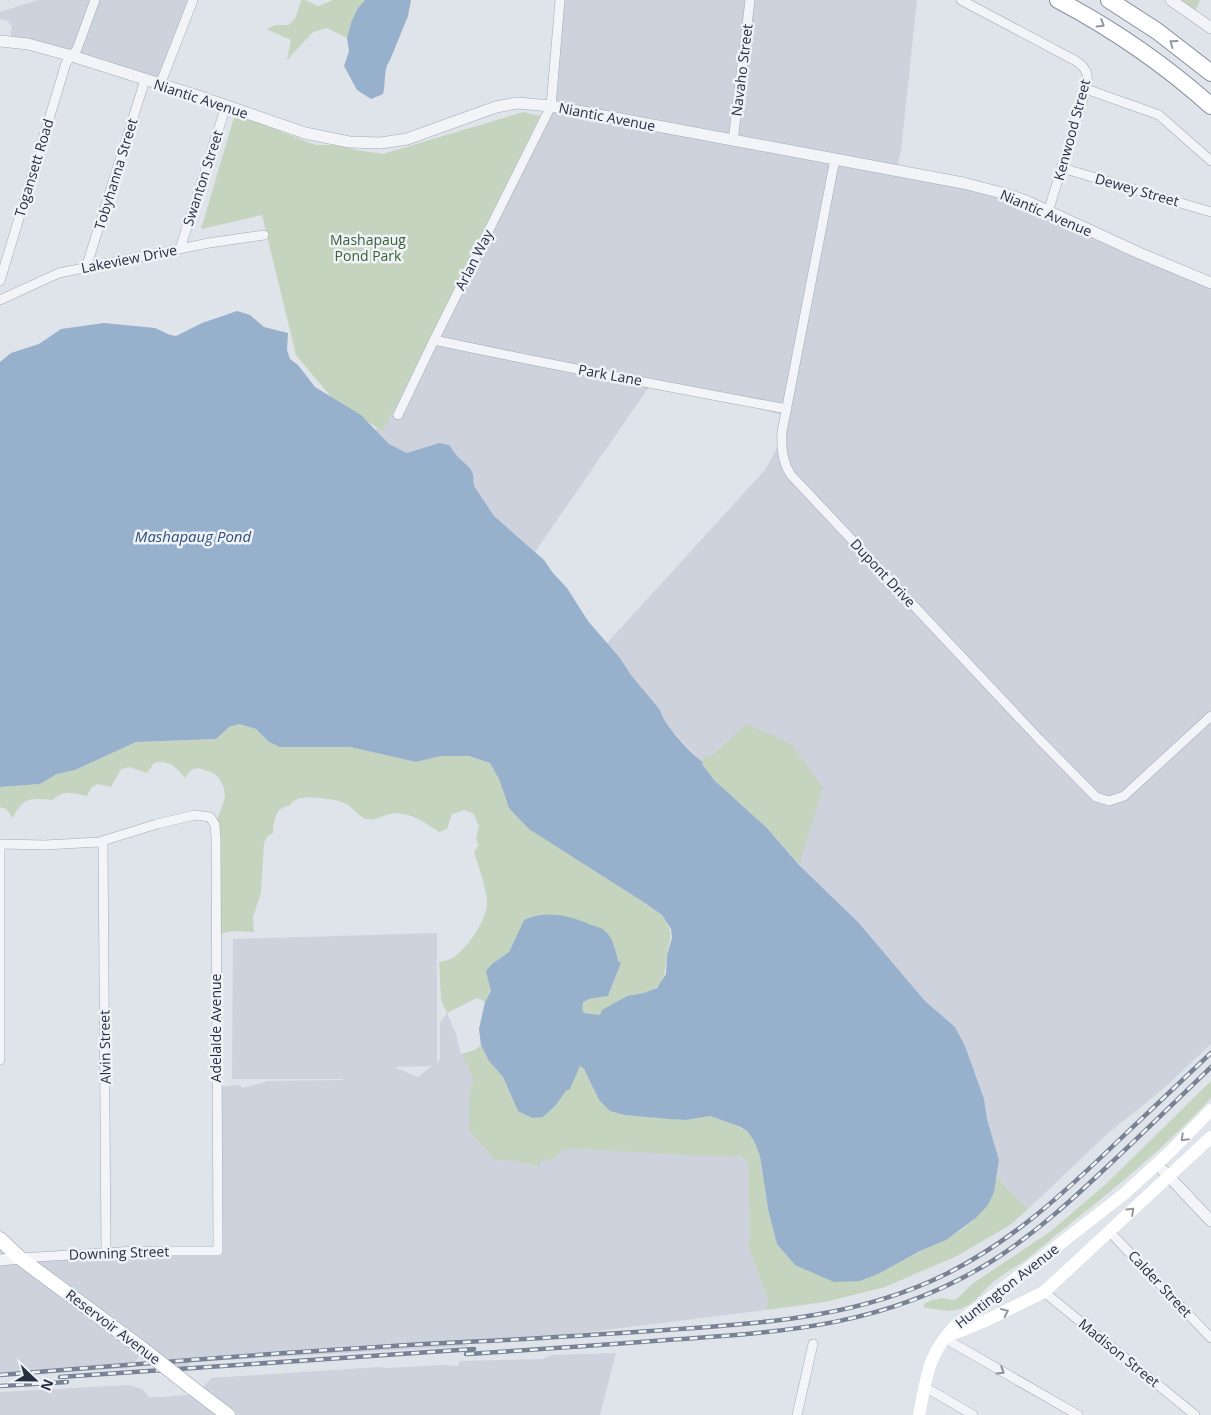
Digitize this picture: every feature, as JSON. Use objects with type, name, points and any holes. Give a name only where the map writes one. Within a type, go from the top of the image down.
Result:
[{"type":"highway","points":[[1058,0],[1129,42],[1179,79],[1211,106]]},
{"type":"highway","points":[[1109,0],[1157,31],[1211,73]]},
{"type":"highway","points":[[1179,79],[1211,114]]},
{"type":"main road","name":"Huntington Avenue","points":[[944,1338],[965,1316],[1100,1214],[1157,1164],[1211,1110]]},
{"type":"main road","name":"Huntington Avenue","points":[[944,1338],[985,1321],[1044,1292],[1211,1137]]},
{"type":"main road","name":"Reservoir Avenue","points":[[0,1238],[20,1258],[140,1347],[225,1414]]},
{"type":"main road","points":[[919,1415],[932,1358],[944,1338]]},
{"type":"street","name":"Togansett Road","points":[[0,281],[66,63],[77,49],[95,0]]},
{"type":"street","points":[[160,85],[193,0]]},
{"type":"street","points":[[551,106],[560,0]]},
{"type":"street","name":"Navaho Street","points":[[733,141],[750,0]]},
{"type":"street","name":"Kenwood Street","points":[[961,0],[1076,60],[1087,71],[1089,77],[1086,89],[1048,212]]},
{"type":"street","points":[[1171,0],[1211,28]]},
{"type":"street","name":"Niantic Avenue","points":[[0,40],[28,44],[72,56],[305,133],[349,142],[381,143],[408,139],[496,107],[517,103],[551,106],[963,183],[1002,193],[1211,283]]},
{"type":"street","name":"Tobyhanna Street","points":[[86,268],[145,80]]},
{"type":"street","points":[[1086,89],[1152,110],[1159,114],[1211,161]]},
{"type":"street","name":"Swanton Street","points":[[180,249],[226,106]]},
{"type":"street","name":"Arlan Way","points":[[398,415],[551,106]]},
{"type":"street","name":"Dupont Drive","points":[[835,159],[782,432],[782,448],[785,463],[795,480],[1051,752],[1096,797],[1109,801],[1124,796],[1211,716]]},
{"type":"street","name":"Dewey Street","points":[[1062,168],[1211,212]]},
{"type":"street","name":"Lakeview Drive","points":[[0,300],[59,273],[180,249],[264,235]]},
{"type":"street","name":"Park Lane","points":[[434,340],[787,409]]},
{"type":"street","name":"Adelaide Avenue","points":[[103,841],[157,824],[194,815],[210,817],[215,825],[218,1251]]},
{"type":"street","points":[[0,1060],[0,844],[45,845],[103,841]]},
{"type":"street","name":"Alvin Street","points":[[103,841],[106,1252]]},
{"type":"street","points":[[1157,1164],[1211,1221]]},
{"type":"street","name":"Calder Street","points":[[1110,1231],[1211,1338]]},
{"type":"street","name":"Downing Street","points":[[20,1258],[106,1252],[218,1251]]},
{"type":"street","points":[[0,1260],[20,1258]]},
{"type":"street","name":"Madison Street","points":[[1044,1292],[1195,1415]]},
{"type":"street","points":[[944,1338],[1078,1415]]},
{"type":"street","points":[[798,1415],[813,1344]]},
{"type":"street","points":[[925,1387],[973,1415]]},
{"type":"shaded area","points":[[38,0],[193,0],[163,86],[10,41],[12,25],[8,21],[0,19],[0,12]]},
{"type":"shaded area","points":[[561,0],[917,0],[901,151],[896,170],[1000,193],[1211,285],[1211,1044],[1162,1090],[1107,1134],[1028,1209],[1007,1189],[1002,1180],[996,1179],[999,1160],[987,1119],[984,1100],[955,1027],[925,1001],[858,922],[801,867],[801,857],[747,724],[709,758],[705,756],[703,762],[671,730],[620,658],[607,643],[765,470],[778,446],[782,415],[653,381],[535,552],[494,516],[474,486],[473,474],[470,468],[457,456],[449,445],[439,443],[407,453],[389,444],[375,430],[386,420],[420,346],[435,339],[550,108]]},
{"type":"shaded area","points":[[437,933],[437,1062],[440,1059],[440,1022],[447,1013],[456,1034],[461,1054],[473,1081],[469,1094],[469,1131],[493,1160],[514,1161],[538,1167],[542,1159],[557,1158],[562,1150],[575,1149],[738,1155],[748,1160],[750,1239],[748,1246],[768,1299],[766,1310],[542,1338],[469,1340],[466,1346],[191,1362],[178,1377],[142,1353],[130,1368],[0,1376],[0,1241],[16,1256],[215,1252],[217,1087],[239,1085],[243,1088],[268,1081],[345,1079],[232,1079],[233,939]],"holes":[[[432,1066],[418,1077],[394,1067]]]},
{"type":"shaded area","points":[[616,1353],[600,1415],[0,1415],[0,1392],[128,1385],[142,1389],[149,1397],[163,1397],[198,1394],[211,1378],[379,1367],[458,1366],[460,1361],[542,1359],[552,1355]]},
{"type":"green space","points":[[301,0],[318,6],[333,0],[365,0],[358,8],[347,38],[327,28],[313,32],[287,60],[291,40],[266,29],[277,25],[289,25],[296,17]]},
{"type":"green space","points":[[1168,0],[1200,0],[1195,11]]},
{"type":"green space","name":"Mashapaug Pond Park","points":[[523,112],[540,116],[383,431],[337,404],[296,355],[262,215],[201,229],[235,114],[316,145],[343,145],[356,150],[383,154]]},
{"type":"green space","points":[[239,724],[256,729],[269,742],[280,747],[350,747],[416,762],[441,756],[469,756],[490,763],[499,779],[509,808],[662,915],[671,934],[661,983],[642,994],[625,997],[600,1015],[584,1013],[582,1002],[608,996],[621,963],[618,962],[614,944],[524,920],[509,952],[492,964],[491,991],[485,1002],[477,998],[447,1013],[441,1000],[439,962],[453,958],[476,933],[484,917],[487,902],[484,884],[474,852],[479,845],[476,839],[479,826],[473,813],[464,810],[452,814],[447,829],[439,832],[428,824],[409,815],[396,813],[369,819],[363,818],[348,805],[339,801],[312,797],[296,799],[289,806],[284,807],[278,812],[273,833],[267,837],[264,843],[261,893],[253,917],[254,932],[231,931],[216,935],[215,825],[225,798],[224,788],[219,778],[213,773],[198,768],[191,770],[185,778],[172,765],[159,762],[154,763],[147,773],[129,767],[121,769],[111,787],[97,784],[91,788],[87,796],[65,793],[53,800],[28,800],[20,806],[13,818],[6,809],[0,807],[0,787],[40,784],[57,774],[75,770],[136,742],[216,739],[229,727]]},
{"type":"green space","points":[[746,724],[793,746],[823,788],[801,857],[801,866],[766,827],[714,780],[702,764],[705,755],[709,758]]},
{"type":"green space","points":[[481,1045],[489,1061],[503,1077],[518,1110],[556,1105],[567,1088],[570,1089],[579,1066],[584,1069],[599,1100],[625,1115],[686,1120],[710,1116],[741,1127],[748,1132],[754,1141],[760,1156],[768,1209],[860,1281],[883,1271],[968,1225],[978,1217],[986,1206],[996,1179],[1001,1180],[1007,1189],[1028,1209],[1010,1225],[957,1256],[885,1287],[825,1302],[766,1310],[768,1299],[748,1246],[750,1239],[748,1160],[738,1155],[733,1157],[575,1149],[562,1150],[556,1157],[549,1160],[542,1159],[539,1167],[514,1161],[493,1160],[469,1131],[469,1094],[473,1081],[461,1054],[475,1050]]},
{"type":"green space","points":[[1211,1081],[1211,1098],[1169,1140],[1125,1179],[1033,1254],[992,1283],[974,1301],[965,1307],[951,1311],[923,1307],[924,1304],[932,1300],[942,1298],[954,1300],[958,1298],[972,1284],[1051,1231],[1107,1183]]},
{"type":"water","points":[[365,0],[411,0],[408,16],[386,68],[383,94],[371,99],[357,90],[344,66],[349,51],[347,38],[351,23],[358,8]]},
{"type":"water","name":"Mashapaug Pond","points":[[237,311],[250,315],[264,327],[288,333],[287,350],[290,359],[298,365],[315,387],[361,415],[389,444],[407,453],[439,443],[449,445],[457,456],[470,468],[473,474],[474,486],[494,516],[544,560],[567,588],[588,621],[620,658],[631,675],[660,710],[666,723],[685,746],[703,762],[702,764],[714,780],[766,827],[801,867],[858,922],[925,1001],[955,1027],[965,1046],[984,1099],[987,1119],[999,1160],[994,1192],[988,1205],[976,1218],[946,1240],[920,1251],[878,1274],[860,1281],[834,1282],[795,1265],[777,1244],[768,1209],[760,1156],[754,1141],[748,1132],[741,1127],[710,1116],[686,1120],[625,1115],[610,1111],[599,1100],[584,1069],[580,1066],[570,1089],[567,1091],[567,1089],[556,1105],[543,1117],[532,1118],[518,1111],[503,1077],[489,1061],[481,1045],[479,1029],[485,1002],[491,991],[486,971],[492,964],[509,952],[524,920],[549,914],[565,916],[601,928],[610,936],[618,961],[621,963],[608,996],[589,999],[583,1002],[582,1009],[584,1013],[600,1015],[602,1010],[627,996],[657,988],[666,974],[667,955],[672,938],[671,929],[662,915],[529,829],[509,808],[499,779],[490,763],[469,756],[441,756],[416,762],[350,747],[280,747],[269,742],[256,729],[239,724],[229,727],[216,739],[136,742],[75,770],[57,774],[40,784],[0,787],[0,362],[11,353],[39,344],[61,329],[104,323],[155,328],[176,336],[202,323]]},
{"type":"railway","points":[[0,1375],[278,1353],[583,1336],[774,1321],[809,1316],[879,1300],[913,1289],[946,1274],[1015,1232],[1077,1180],[1211,1053]]},
{"type":"railway","points":[[466,1354],[711,1337],[794,1329],[835,1322],[914,1300],[953,1283],[992,1261],[1039,1227],[1097,1176],[1211,1067]]},
{"type":"railway","points":[[60,1377],[474,1349]]},
{"type":"railway","points":[[0,1386],[67,1382]]}]
